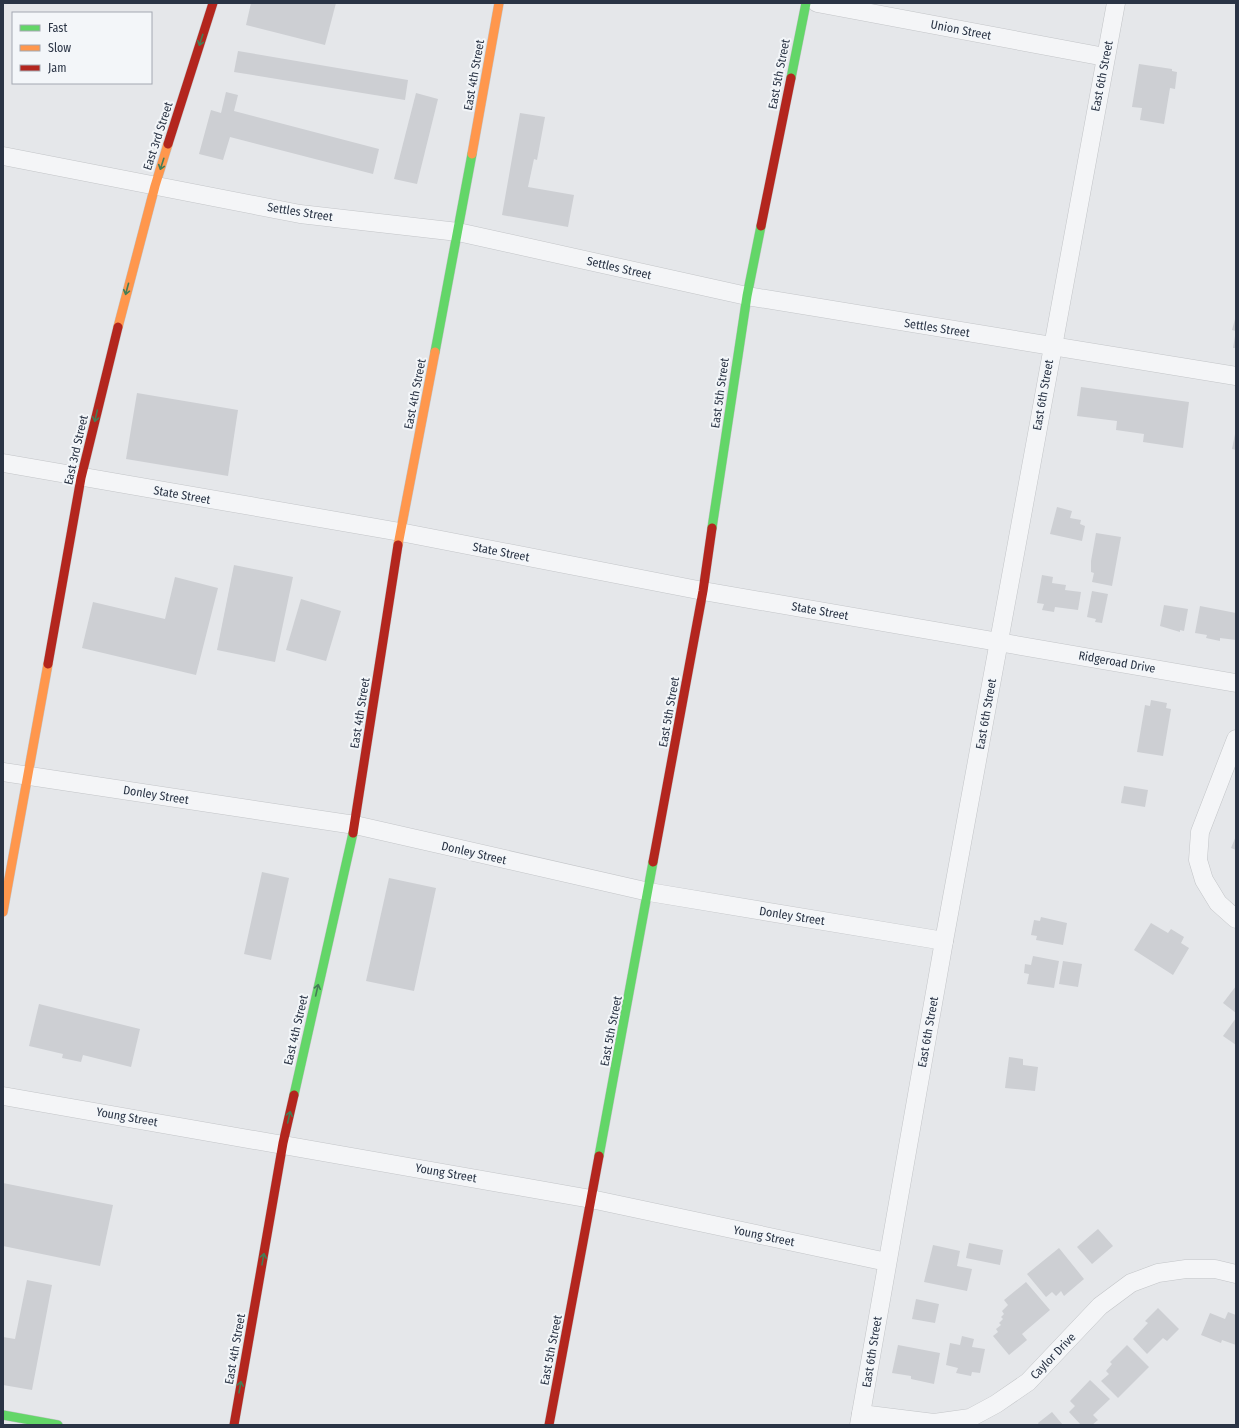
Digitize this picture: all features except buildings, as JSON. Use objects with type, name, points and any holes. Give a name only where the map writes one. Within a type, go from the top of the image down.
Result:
[{"type":"main road","name":"East 3rd Street","points":[[3,912],[81,478],[112,348],[155,186],[212,3]]},
{"type":"main road","name":"East 4th Street","points":[[234,1425],[283,1143],[355,825],[400,532],[458,232],[499,3]]},
{"type":"main road","name":"East 5th Street","points":[[549,1425],[592,1199],[703,591],[747,296],[806,3]]},
{"type":"main road","points":[[3,1415],[58,1425]]},
{"type":"street","name":"Union Street","points":[[817,3],[1105,57]]},
{"type":"street","name":"East 6th Street","points":[[860,1420],[944,941],[1051,347],[1116,3]]},
{"type":"street","name":"Settles Street","points":[[3,156],[300,214],[458,232],[747,296],[1051,347],[1236,376]]},
{"type":"street","name":"State Street","points":[[3,463],[81,478],[400,532],[703,591],[999,642]]},
{"type":"street","name":"Ridgeroad Drive","points":[[999,642],[1236,682]]},
{"type":"street","points":[[1236,739],[1200,832],[1198,860],[1204,880],[1218,903],[1236,919]]},
{"type":"street","name":"Donley Street","points":[[3,772],[355,825],[648,892],[944,941]]},
{"type":"street","name":"Young Street","points":[[3,1096],[283,1143],[592,1199],[887,1262]]},
{"type":"street","name":"Caylor Drive","points":[[860,1420],[934,1423],[970,1418],[996,1404],[1028,1382],[1100,1306],[1131,1284],[1158,1273],[1186,1268],[1215,1269],[1236,1274]]},
{"type":"traffic: fast","points":[[791,78],[806,3]]},
{"type":"traffic: fast","points":[[435,352],[472,154]]},
{"type":"traffic: fast","points":[[712,528],[747,296],[761,226]]},
{"type":"traffic: fast","points":[[294,1095],[353,833]]},
{"type":"traffic: fast","points":[[599,1156],[653,862]]},
{"type":"traffic: fast","points":[[3,1415],[58,1425]]},
{"type":"traffic: slow","points":[[472,154],[499,3]]},
{"type":"traffic: slow","points":[[118,327],[155,186],[168,144]]},
{"type":"traffic: slow","points":[[398,545],[435,352]]},
{"type":"traffic: slow","points":[[3,912],[48,664]]},
{"type":"traffic: jam","points":[[168,144],[213,3]]},
{"type":"traffic: jam","points":[[761,226],[791,78]]},
{"type":"traffic: jam","points":[[48,664],[81,478],[118,327]]},
{"type":"traffic: jam","points":[[653,862],[703,591],[712,528]]},
{"type":"traffic: jam","points":[[353,833],[398,545]]},
{"type":"traffic: jam","points":[[234,1425],[283,1143],[294,1095]]},
{"type":"traffic: jam","points":[[549,1425],[599,1156]]}]
